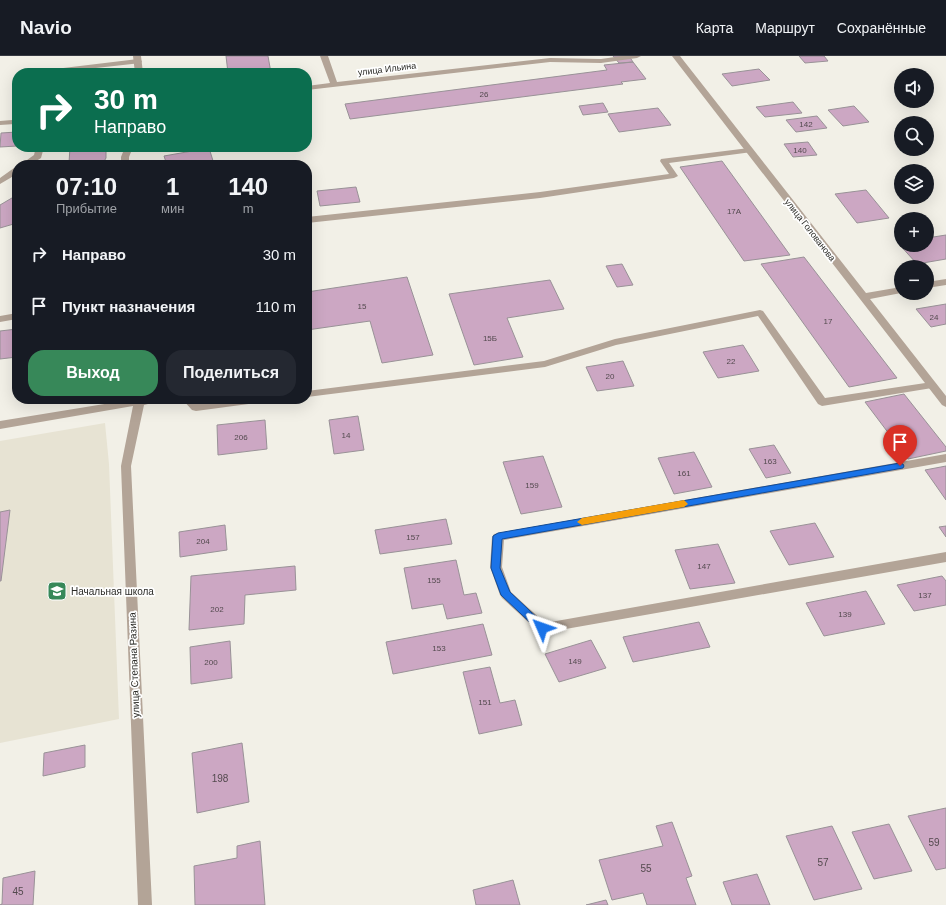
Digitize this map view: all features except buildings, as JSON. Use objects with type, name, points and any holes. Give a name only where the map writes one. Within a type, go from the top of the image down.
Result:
[{"type":"street","points":[[324,56],[334,85]]},
{"type":"street","points":[[509,56],[514,64]]},
{"type":"street","name":"улица Ильина","points":[[312,87],[550,60],[601,61],[637,56]]},
{"type":"street","name":"улица Голованова","points":[[676,56],[862,297],[946,403]]},
{"type":"street","points":[[76,68],[137,59]]},
{"type":"street","points":[[0,123],[12,122]]},
{"type":"street","points":[[312,219],[540,196],[674,176],[664,161],[749,150]]},
{"type":"street","points":[[32,160],[38,156],[39,152]]},
{"type":"street","points":[[0,182],[12,174]]},
{"type":"street","points":[[934,284],[946,282]]},
{"type":"street","points":[[862,297],[894,291]]},
{"type":"street","points":[[312,393],[460,376],[545,364],[615,342],[760,313],[822,402],[932,385]]},
{"type":"street","points":[[0,319],[12,317]]},
{"type":"street","points":[[0,425],[127,404]]},
{"type":"street","name":"улица Степана Разина","points":[[139,404],[126,466],[144,905]]},
{"type":"street","points":[[193,404],[196,407],[222,404]]},
{"type":"street","points":[[946,458],[498,536],[496,568],[506,595],[542,628],[946,557]]},
{"type":"shaded area","name":"Начальная школа","points":[[105,423],[109,464],[119,719],[0,743],[0,441]]},
{"type":"slow traffic","points":[[582,522],[684,504]]},
{"type":"place","name":"Начальная школа","points":[[57,591]]},
{"type":"route","points":[[542,628],[506,595],[496,568],[498,536],[900,466]]}]
